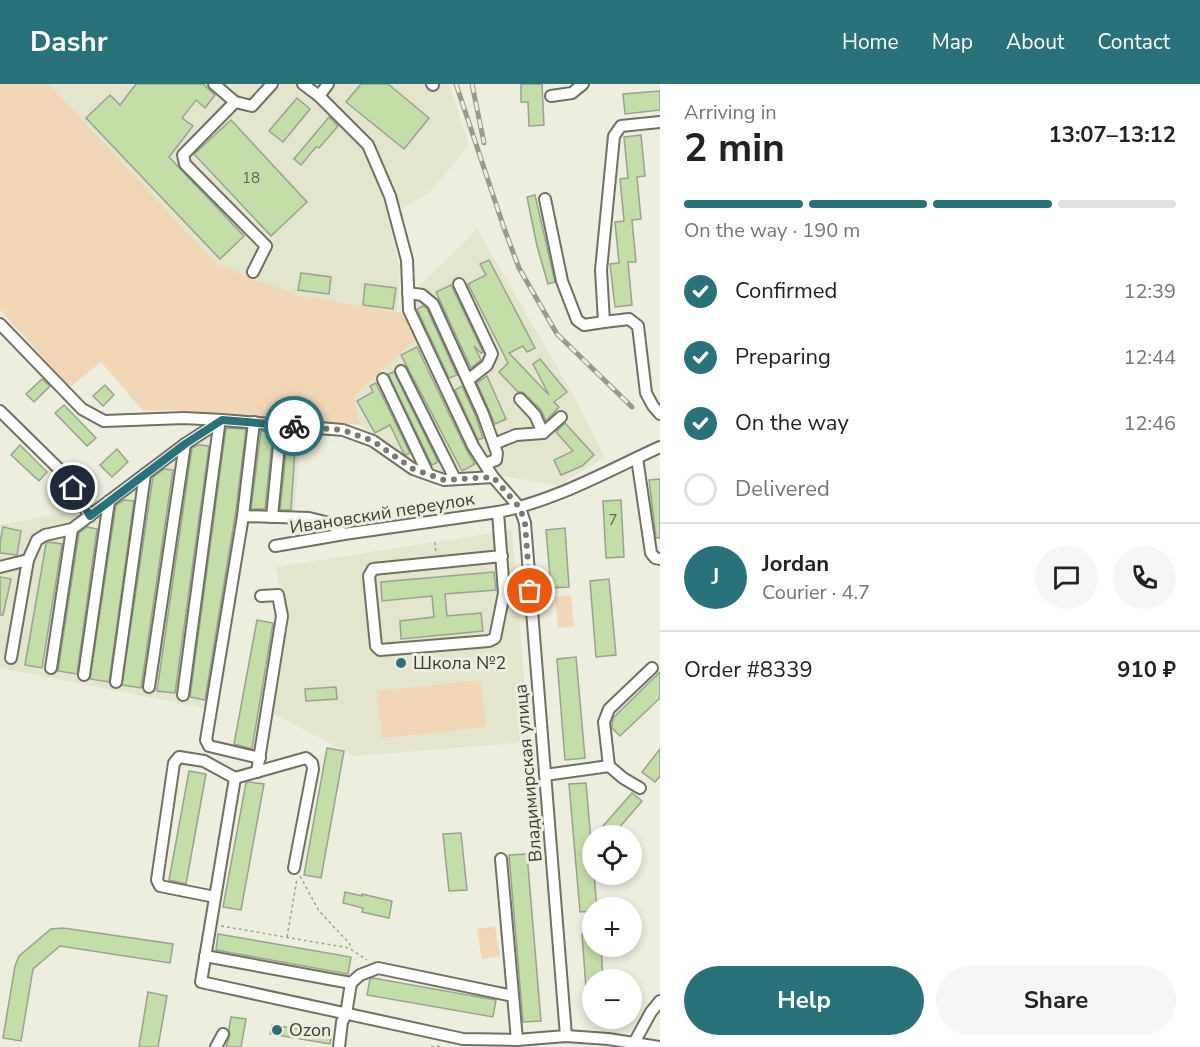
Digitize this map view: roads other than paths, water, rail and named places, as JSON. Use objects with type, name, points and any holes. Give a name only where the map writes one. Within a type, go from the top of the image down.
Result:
[{"type":"street","points":[[214,84],[235,102],[252,106],[272,84]]},
{"type":"street","points":[[303,84],[319,96],[368,145],[390,196],[407,260],[409,310],[473,446],[493,477],[520,508]]},
{"type":"street","points":[[319,96],[328,84]]},
{"type":"street","points":[[551,96],[572,93],[584,84]]},
{"type":"street","points":[[235,102],[183,155],[185,164],[266,246],[253,272]]},
{"type":"street","points":[[604,322],[601,270],[614,136],[621,126],[660,122]]},
{"type":"street","points":[[544,199],[562,281],[577,320],[584,325],[629,319],[638,326],[646,393],[660,414]]},
{"type":"street","points":[[459,284],[492,354],[487,365],[468,380]]},
{"type":"street","points":[[408,293],[422,295],[432,304],[468,380],[497,453],[496,460],[484,464]]},
{"type":"street","points":[[0,324],[82,410],[104,421],[184,418],[343,430],[373,441],[413,469],[444,480],[493,477]]},
{"type":"street","points":[[401,371],[455,479]]},
{"type":"street","points":[[383,380],[428,474]]},
{"type":"street","points":[[520,399],[534,415],[543,432]]},
{"type":"street","points":[[0,411],[62,472],[90,516]]},
{"type":"street","points":[[494,444],[516,435],[543,432],[561,417]]},
{"type":"street","points":[[11,658],[28,560],[37,540],[45,535],[72,529],[185,444],[220,421]]},
{"type":"street","points":[[183,695],[220,421]]},
{"type":"street","points":[[254,422],[243,516],[206,740],[209,746],[260,758]]},
{"type":"street","points":[[272,517],[281,424]]},
{"type":"street","points":[[149,687],[185,444]]},
{"type":"street","name":"Ивановский переулок","points":[[275,546],[520,508],[573,487],[660,447]]},
{"type":"street","points":[[637,458],[651,553],[655,558],[660,559]]},
{"type":"street","points":[[116,682],[145,474]]},
{"type":"street","points":[[84,675],[109,501]]},
{"type":"street","name":"Владимирская улица","points":[[520,508],[525,523],[566,1036]]},
{"type":"street","points":[[498,512],[504,593],[495,638],[489,641],[380,650],[376,646],[369,576],[372,569],[501,556]]},
{"type":"street","points":[[243,516],[309,518],[329,523],[344,534]]},
{"type":"street","points":[[51,668],[72,529]]},
{"type":"street","points":[[0,567],[28,560]]},
{"type":"street","points":[[257,772],[282,616],[278,595],[261,596]]},
{"type":"street","points":[[640,788],[609,766],[604,722],[609,709],[652,668]]},
{"type":"street","points":[[215,897],[160,886],[157,880],[174,763],[179,757],[204,761],[235,778],[306,758],[312,763],[314,769],[294,868]]},
{"type":"street","points":[[545,775],[609,766]]},
{"type":"street","points":[[235,778],[201,982],[346,1014],[462,1043],[566,1036],[602,1043],[634,1043],[660,1047]]},
{"type":"street","points":[[501,859],[517,1040]]},
{"type":"street","points":[[205,956],[351,983]]},
{"type":"street","points":[[339,1047],[351,983],[360,975],[378,968],[513,996]]},
{"type":"street","points":[[634,1043],[651,1012],[660,1001]]},
{"type":"street","points":[[216,1047],[223,1034]]},
{"type":"railway","points":[[456,84],[519,268],[557,334],[632,407]]},
{"type":"railway","points":[[472,84],[484,143]]},
{"type":"place","name":"Школа №2","points":[[401,663]]},
{"type":"place","name":"Ozon","points":[[277,1030]]}]
